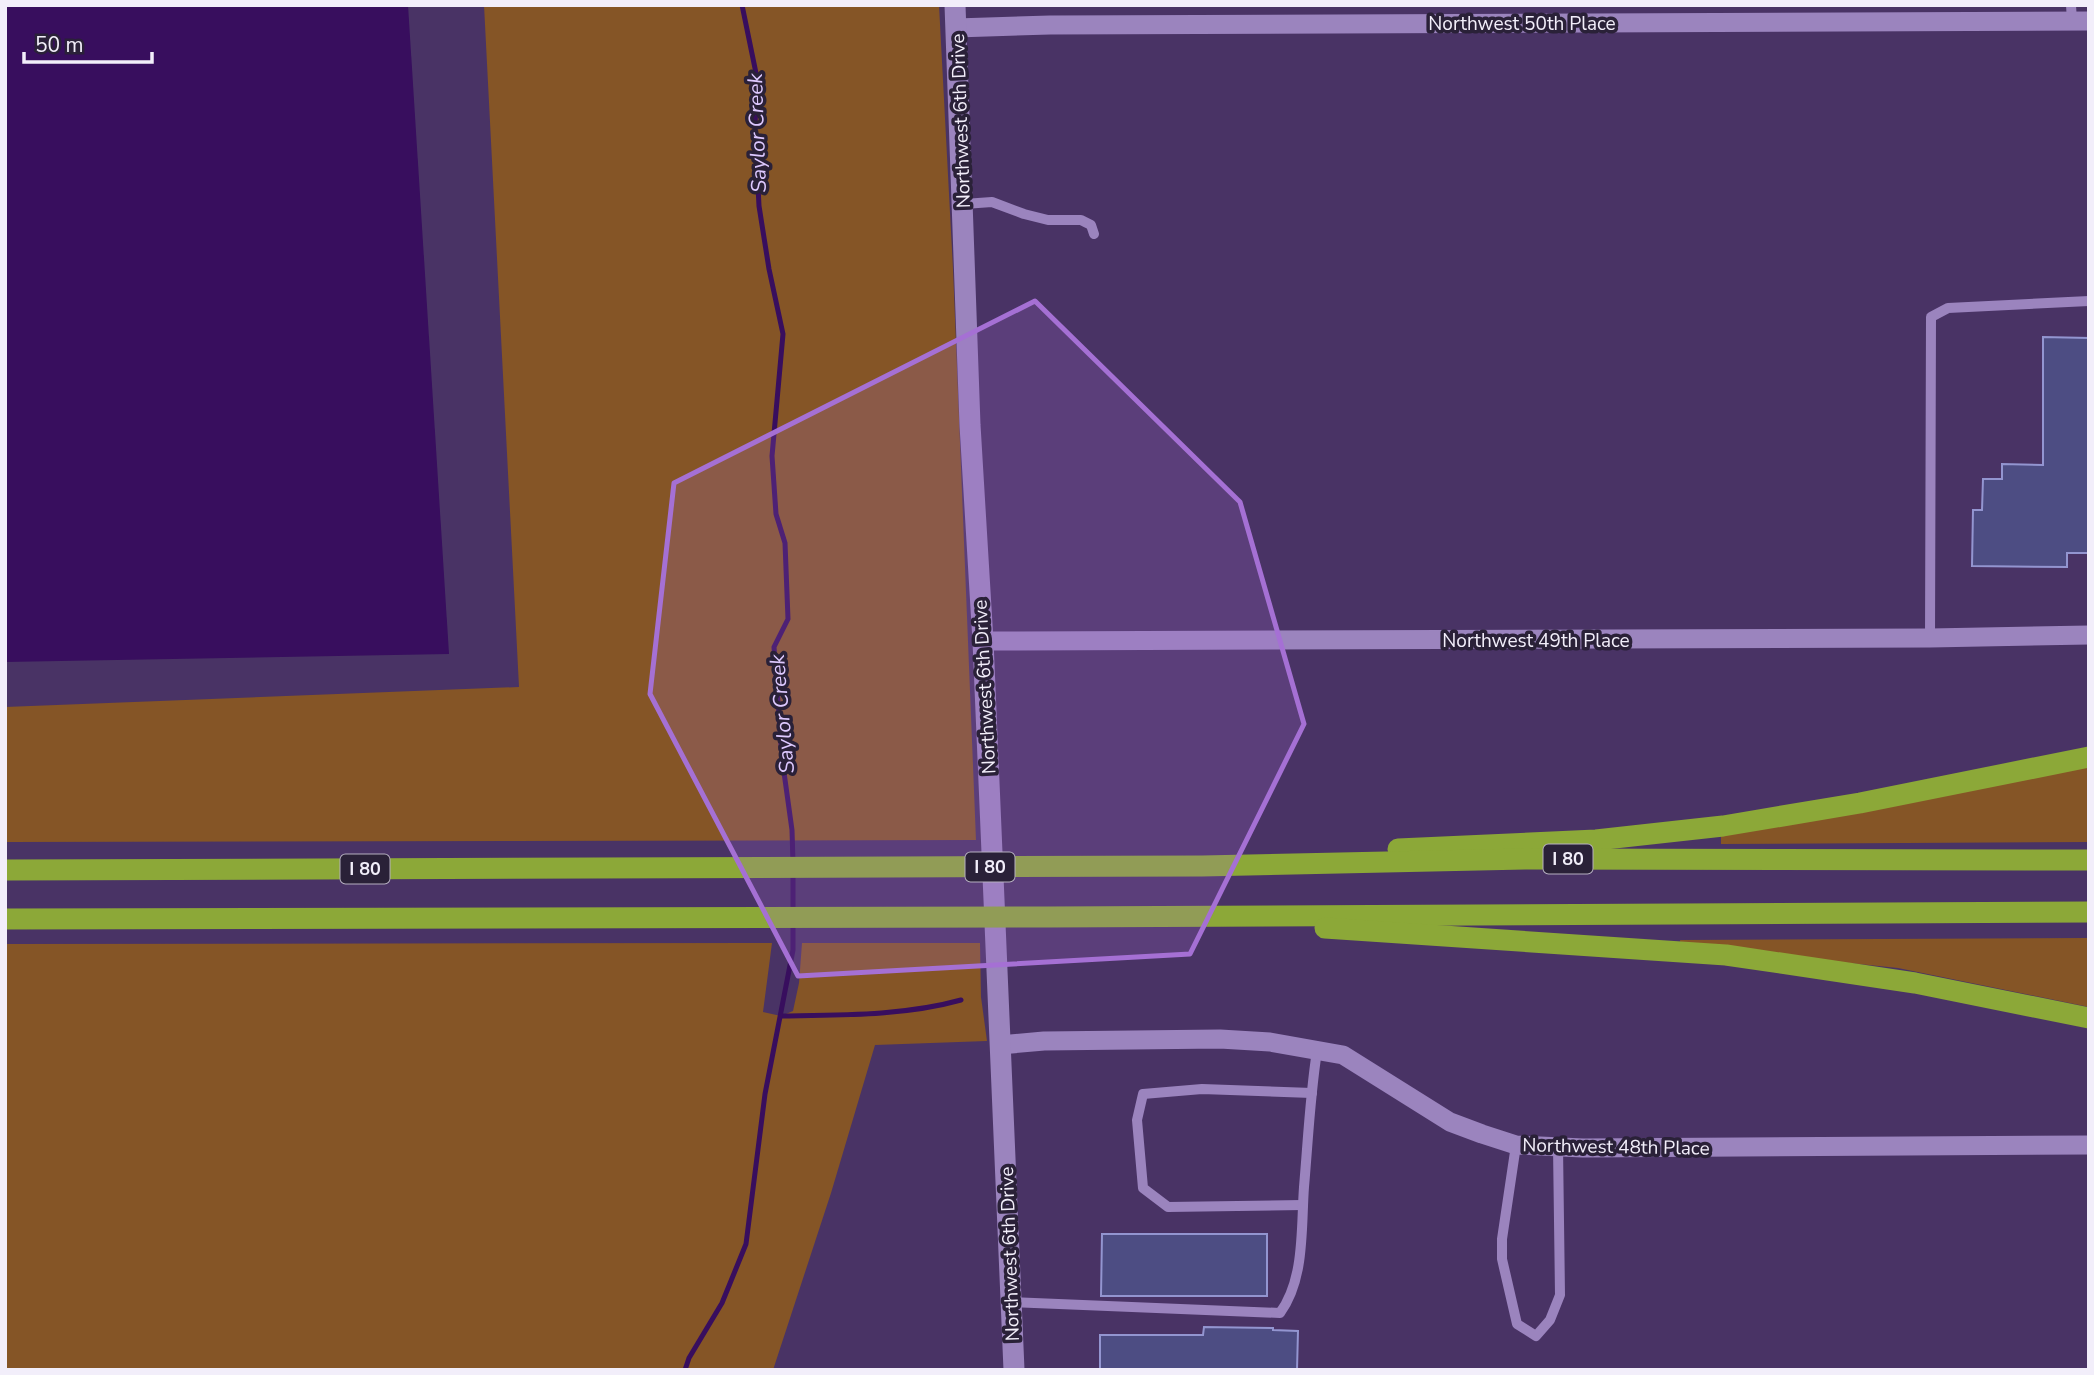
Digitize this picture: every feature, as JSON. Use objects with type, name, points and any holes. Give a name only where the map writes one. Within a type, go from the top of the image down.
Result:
[{"type":"highway","points":[[1202,866],[1431,846],[1596,840],[1723,826],[1860,803],[2089,757]]},
{"type":"highway","name":"I 80","points":[[5,870],[1202,866],[1524,859],[2089,860]]},
{"type":"highway","points":[[5,919],[2089,912]]},
{"type":"highway","points":[[1187,916],[1412,935],[1726,955],[1915,983],[2089,1018]]},
{"type":"main road","name":"Northwest 6th Drive","points":[[955,5],[970,425],[983,641],[1014,1370]]},
{"type":"street","name":"Northwest 50th Place","points":[[956,29],[1050,25],[2077,16]]},
{"type":"street","name":"Northwest 49th Place","points":[[983,641],[1930,638],[2089,635]]},
{"type":"street","name":"Northwest 48th Place","points":[[1000,1045],[1044,1041],[1220,1040],[1270,1042],[1343,1055],[1450,1122],[1516,1145],[1584,1149],[2089,1145]]},
{"type":"lane","points":[[964,204],[992,202],[1048,220],[1080,220],[1091,225],[1094,234]]},
{"type":"lane","points":[[1930,638],[1931,317],[1948,307],[2089,301]]},
{"type":"lane","points":[[1011,1302],[1280,1313],[1291,1299],[1299,1258],[1317,1051]]},
{"type":"lane","points":[[1303,1205],[1168,1207],[1143,1188],[1137,1120],[1143,1094],[1202,1089],[1312,1093]]},
{"type":"lane","points":[[1516,1145],[1502,1239],[1502,1259],[1517,1324],[1536,1336],[1550,1320],[1560,1295],[1558,1147]]},
{"type":"highlighted area","points":[[1035,301],[1240,502],[1304,724],[1190,954],[798,976],[650,694],[674,483]]},
{"type":"shaded area","points":[[5,5],[408,5],[449,654],[5,662]]},
{"type":"shaded area","points":[[484,5],[939,5],[953,269],[976,840],[5,842],[5,707],[519,687]]},
{"type":"shaded area","points":[[2089,767],[2089,842],[1721,844],[1721,834]]},
{"type":"shaded area","points":[[2089,938],[2089,1007],[1898,968],[1681,946],[1680,940]]},
{"type":"shaded area","points":[[772,943],[763,1012],[781,1016],[793,1011],[799,983],[802,943],[980,943],[981,997],[987,1041],[875,1045],[831,1193],[773,1370],[5,1370],[5,944]]},
{"type":"building","points":[[2043,337],[2089,338],[2089,553],[2067,553],[2067,567],[1972,566],[1973,510],[1982,510],[1983,479],[2002,479],[2002,464],[2043,465]]},
{"type":"building","points":[[1102,1234],[1267,1234],[1267,1296],[1101,1296]]},
{"type":"building","points":[[1204,1327],[1298,1331],[1297,1370],[1100,1370],[1100,1335],[1203,1335]]},
{"type":"waterway","name":"Saylor Creek","points":[[742,5],[757,78],[755,127],[759,206],[783,334],[772,456],[776,514],[785,543],[788,619],[774,647],[793,863]]},
{"type":"waterway","name":"Saylor Creek","points":[[793,873],[793,912]]},
{"type":"waterway","name":"Saylor Creek","points":[[685,1370],[689,1358],[722,1303],[746,1244],[765,1094],[793,950],[793,922]]},
{"type":"waterway","points":[[781,1016],[895,1012],[961,1000]]}]
